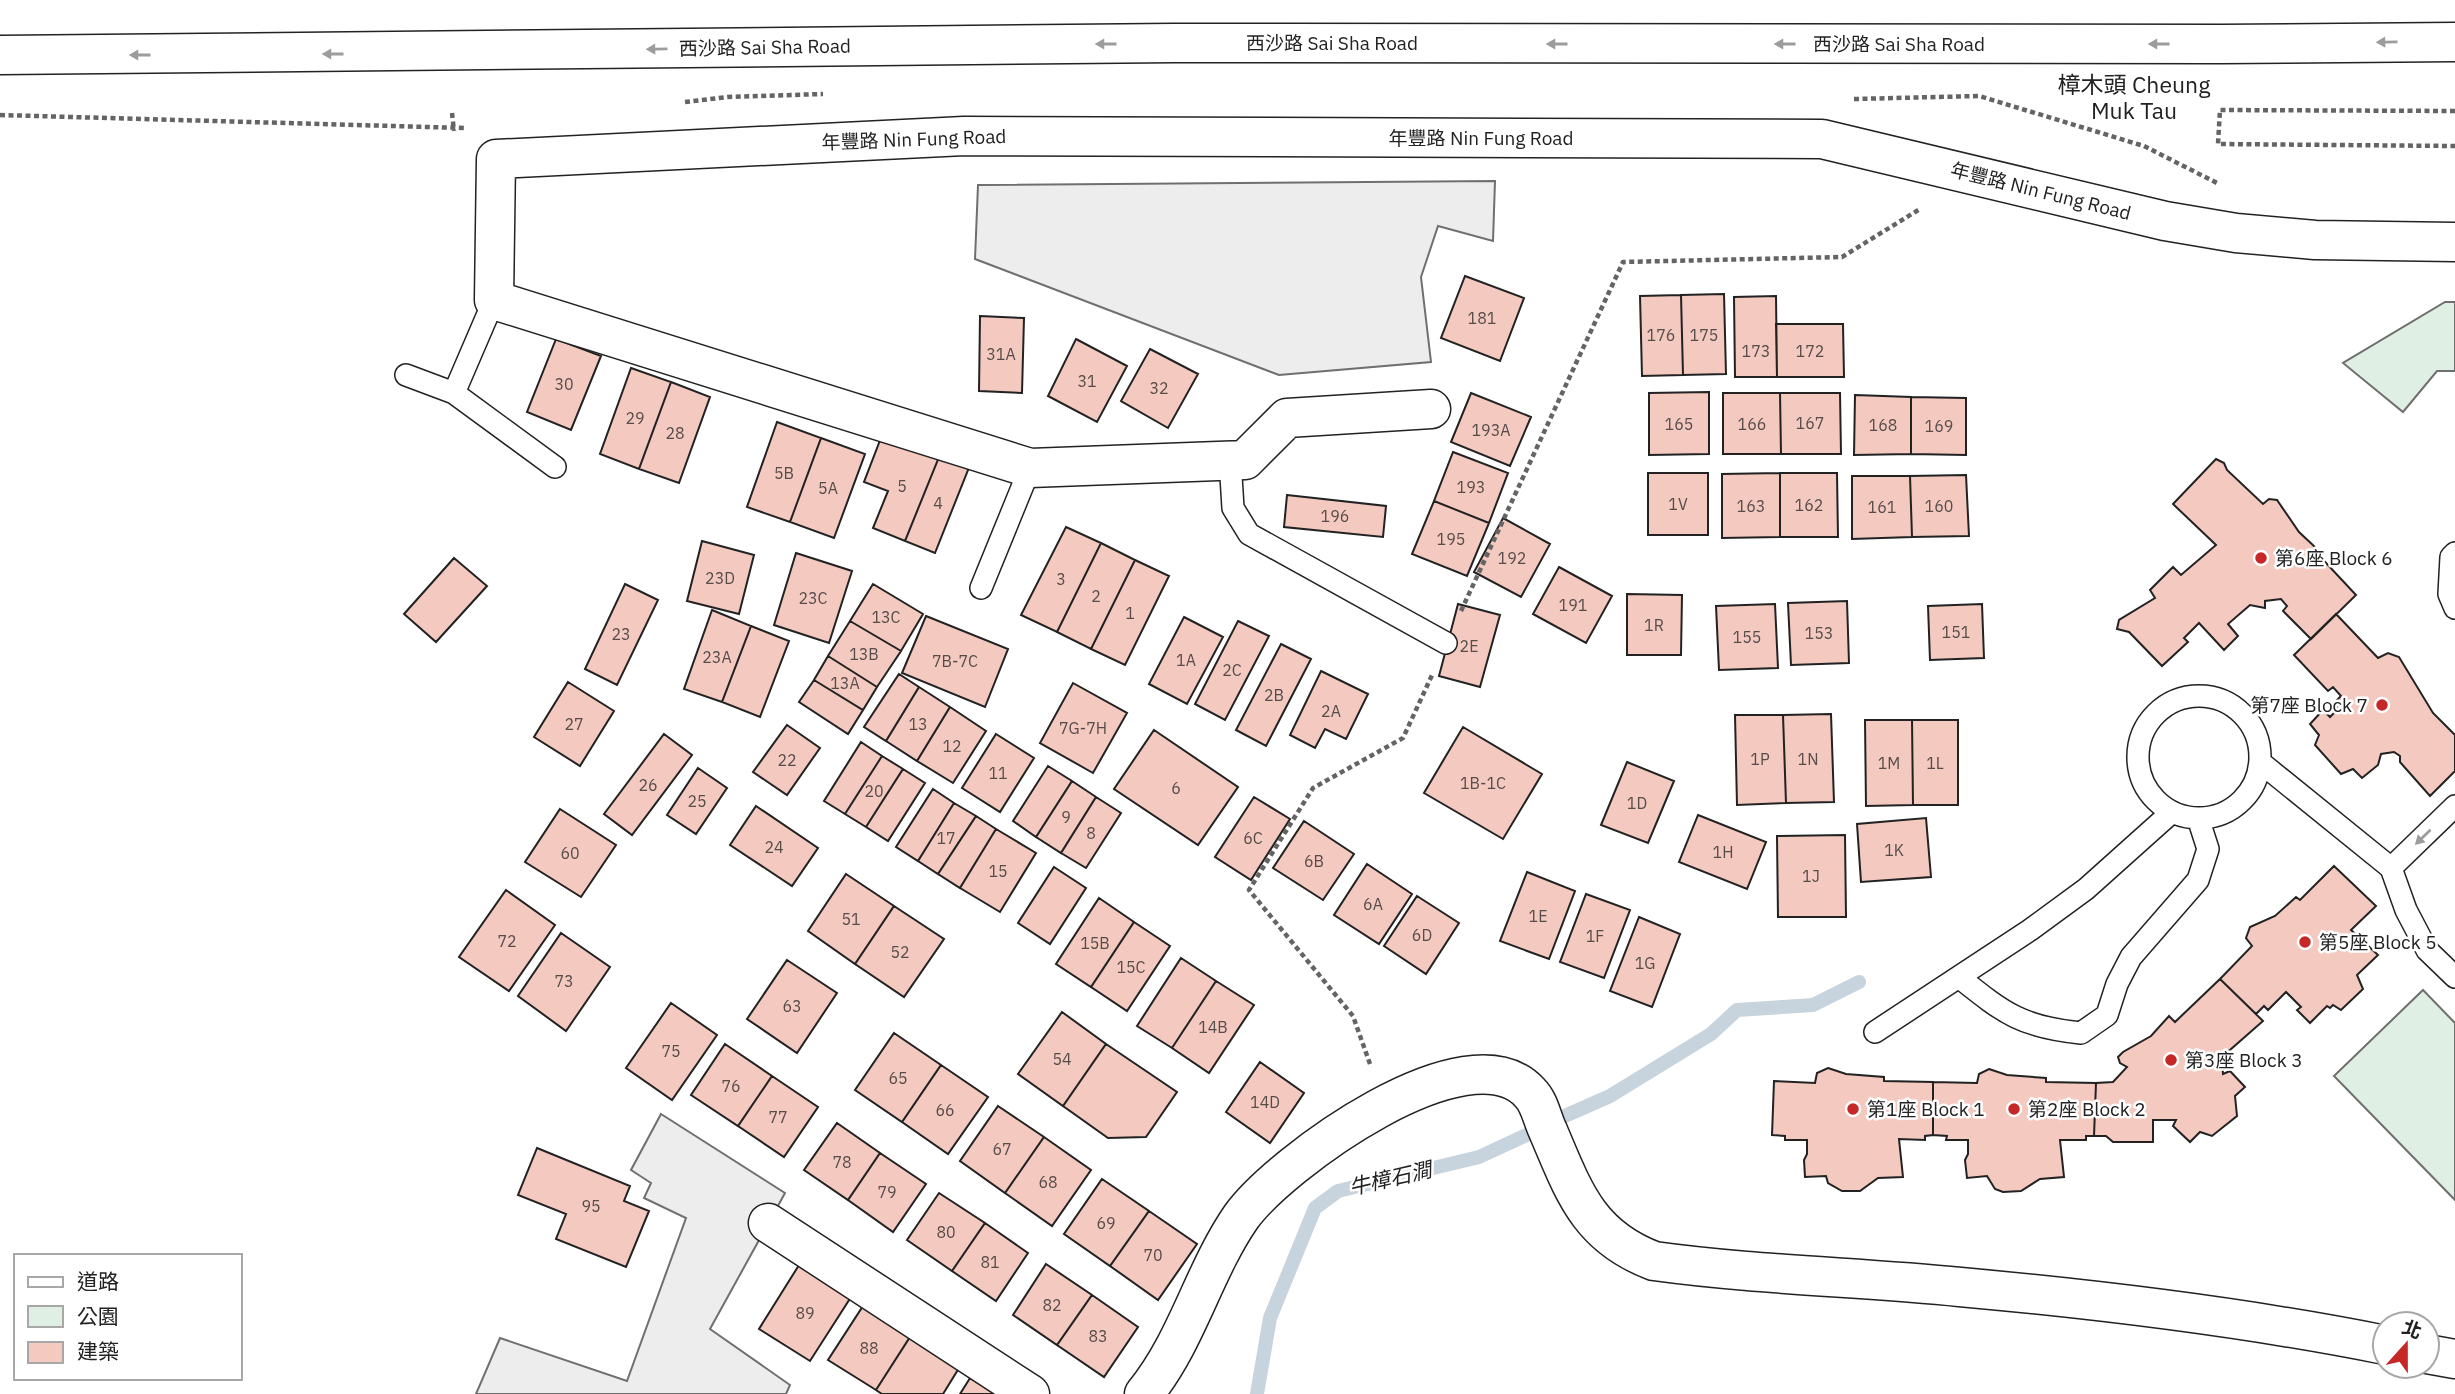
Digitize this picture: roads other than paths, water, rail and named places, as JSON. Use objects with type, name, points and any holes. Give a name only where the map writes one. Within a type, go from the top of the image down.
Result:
[{"type":"street","name":"西沙路 Sai Sha Road","points":[[0,55],[208,55],[1174,43],[2221,44],[2455,41]]},
{"type":"street","name":"年豐路 Nin Fung Road","points":[[494,300],[496,159],[964,136],[1822,139],[2165,221],[2236,233],[2315,240],[2455,242]]},
{"type":"street","points":[[494,300],[1030,468],[1245,460],[1287,418],[1431,409]]},
{"type":"street","points":[[1144,1394],[1164,1368],[1242,1217],[1284,1172],[1320,1145],[1384,1107],[1465,1073],[1494,1074],[1521,1085],[1535,1100],[1579,1200],[1600,1231],[1621,1246],[1654,1261],[2123,1304],[2283,1324],[2371,1342]]},
{"type":"street","points":[[768,1223],[1030,1394]]},
{"type":"lane","points":[[454,393],[494,300]]},
{"type":"lane","points":[[406,375],[454,393],[555,467]]},
{"type":"lane","points":[[1230,460],[1233,508],[1249,534],[1446,643]]},
{"type":"lane","points":[[981,588],[1030,468]]},
{"type":"lane","points":[[2455,553],[2451,557],[2449,594],[2455,608]]},
{"type":"lane","points":[[2211,696],[2238,709],[2256,733],[2260,762],[2254,784],[2240,802],[2221,814],[2198,818],[2172,812],[2149,793],[2138,766],[2140,737],[2156,712],[2182,697],[2211,696]]},
{"type":"lane","points":[[2260,762],[2390,867],[2406,910],[2427,950],[2455,977]]},
{"type":"lane","points":[[2390,867],[2455,806]]},
{"type":"lane","points":[[1875,1032],[1960,978],[2086,889],[2172,812]]},
{"type":"lane","points":[[1960,978],[2001,1011],[2042,1029],[2081,1033],[2107,1015],[2117,984],[2131,957],[2198,880],[2208,849],[2198,818]]},
{"type":"waterway","name":"牛樟石澗","points":[[1558,1119],[1610,1096],[1711,1034],[1737,1010],[1813,1005],[1859,982]]},
{"type":"waterway","name":"牛樟石澗","points":[[1257,1394],[1270,1318],[1315,1208],[1338,1191],[1479,1157],[1533,1132]]},
{"type":"place","name":"第6座 Block 6","points":[[2261,558]]},
{"type":"place","name":"第7座 Block 7","points":[[2382,705]]},
{"type":"place","name":"第5座 Block 5","points":[[2305,942]]},
{"type":"place","name":"第3座 Block 3","points":[[2171,1060]]},
{"type":"place","name":"第1座 Block 1","points":[[1853,1109]]},
{"type":"place","name":"第2座 Block 2","points":[[2014,1109]]},
{"type":"district","name":"樟木頭 Cheung Muk Tau","points":[[2134,97]]}]
